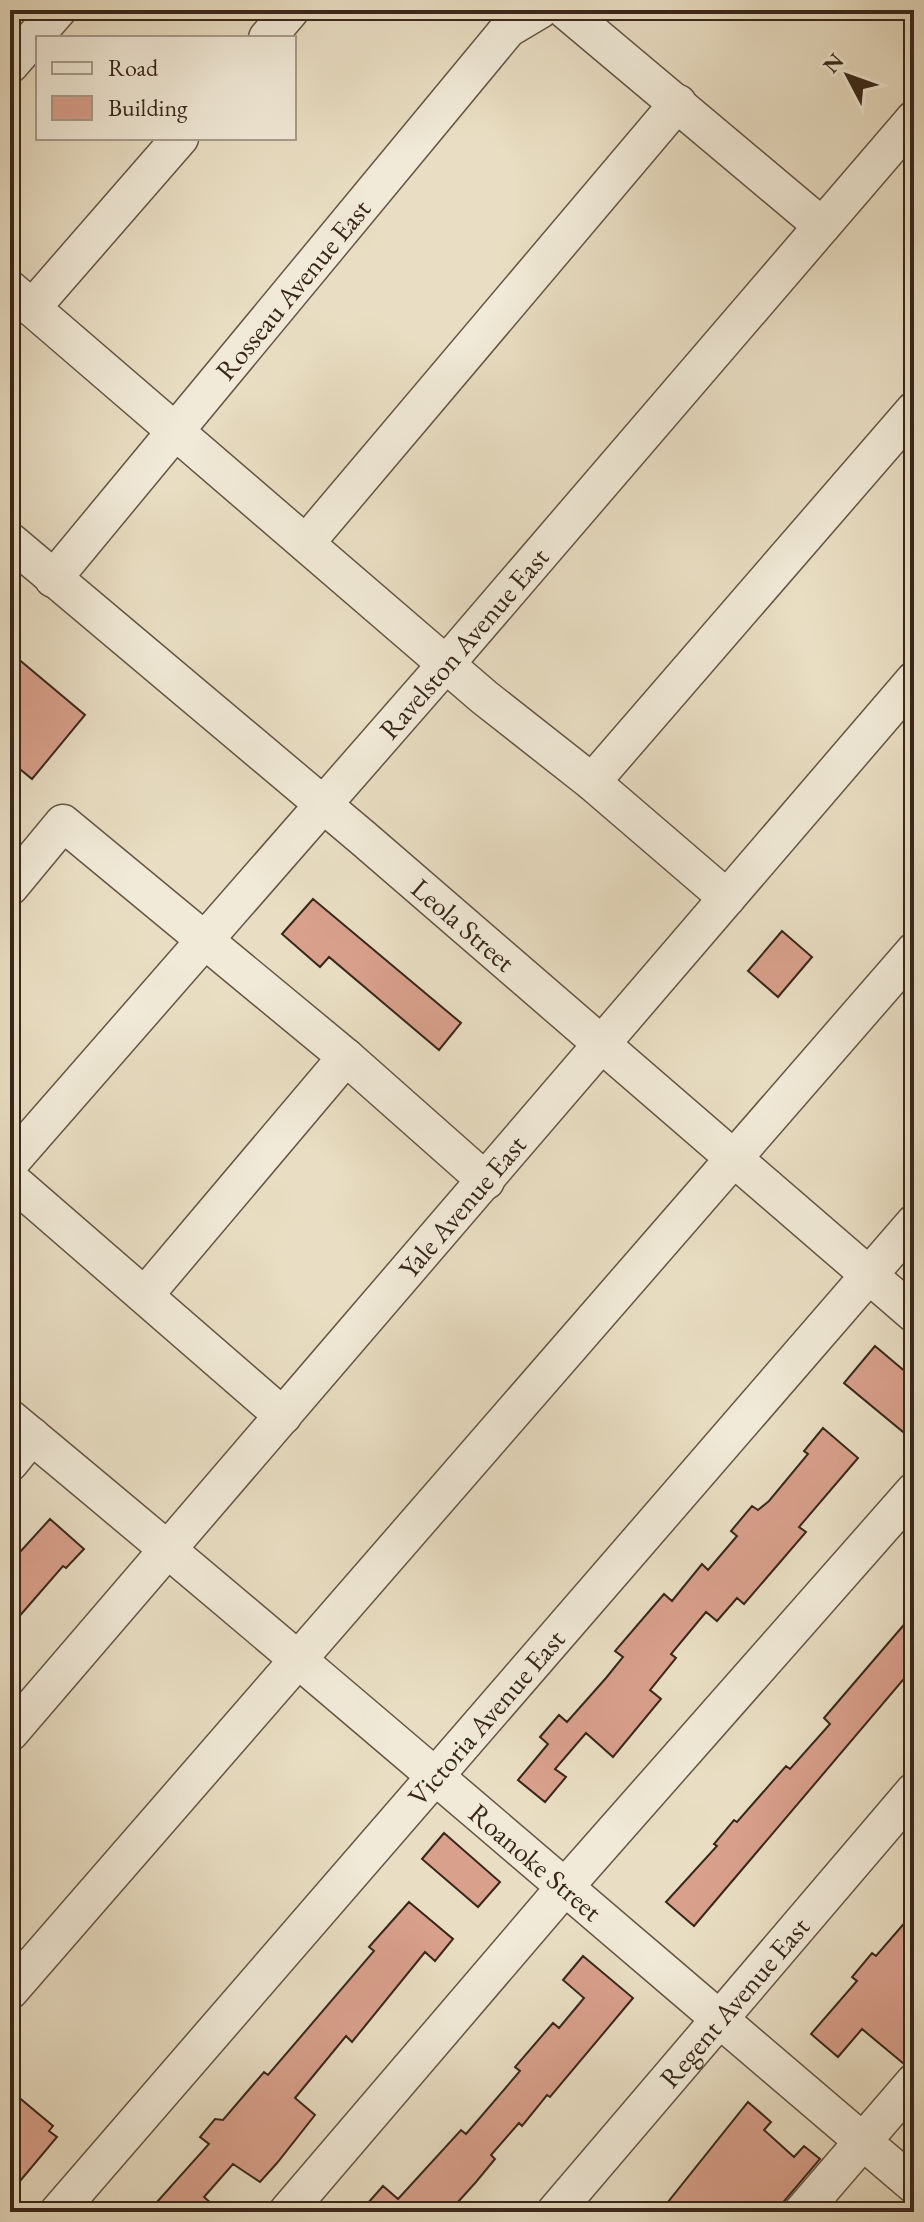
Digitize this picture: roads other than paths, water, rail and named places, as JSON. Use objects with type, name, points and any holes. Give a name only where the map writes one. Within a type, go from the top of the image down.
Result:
[{"type":"street","points":[[10,65],[58,10]]},
{"type":"street","points":[[269,36],[291,10]]},
{"type":"street","name":"Rosseau Avenue East","points":[[53,579],[177,433],[508,29],[540,10]]},
{"type":"street","points":[[565,10],[822,226]]},
{"type":"street","points":[[306,543],[678,103]]},
{"type":"street","name":"Ravelston Avenue East","points":[[10,1163],[446,664],[914,119]]},
{"type":"street","points":[[178,140],[21,299],[446,664],[592,782],[727,898]]},
{"type":"street","points":[[592,782],[914,410]]},
{"type":"street","name":"Leola Street","points":[[10,541],[323,805],[914,1314]]},
{"type":"street","name":"Yale Avenue East","points":[[10,1733],[914,680]]},
{"type":"street","points":[[10,887],[63,823],[346,1057],[486,1181]]},
{"type":"street","points":[[10,1991],[296,1658],[734,1161],[914,951]]},
{"type":"street","points":[[145,1295],[346,1057]]},
{"type":"street","points":[[10,1179],[283,1416]]},
{"type":"street","name":"Victoria Avenue East","points":[[58,2212],[914,1223]]},
{"type":"street","name":"Roanoke Street","points":[[17,1439],[169,1550],[914,2185]]},
{"type":"street","points":[[287,2212],[564,1888],[914,1491]]},
{"type":"street","name":"Regent Avenue East","points":[[555,2212],[914,1791]]},
{"type":"street","points":[[802,2212],[914,2082]]}]
